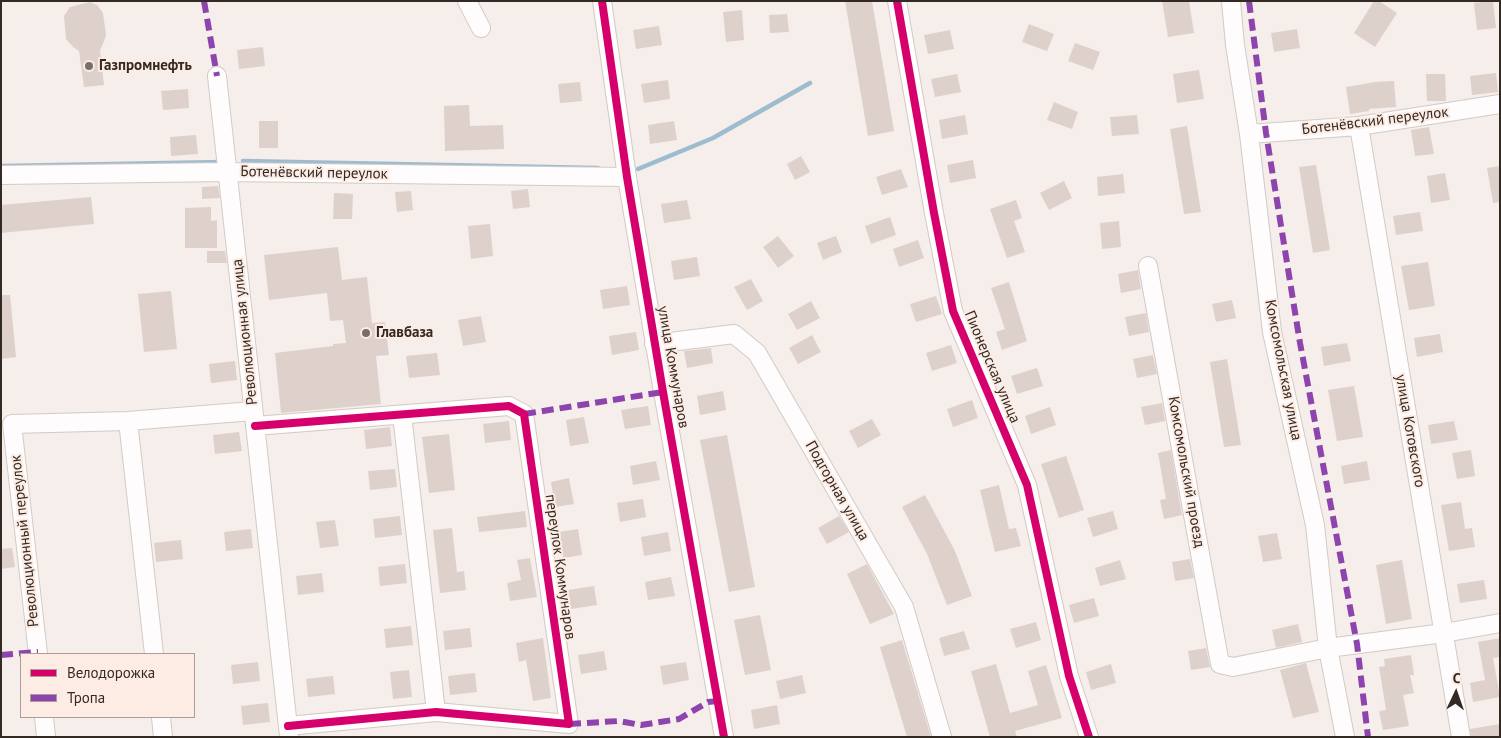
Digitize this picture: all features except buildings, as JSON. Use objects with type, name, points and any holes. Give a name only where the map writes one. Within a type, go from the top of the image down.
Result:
[{"type":"street","points":[[467,1],[480,28]]},
{"type":"street","name":"улица Коммунаров","points":[[602,1],[627,177],[654,344],[724,737]]},
{"type":"street","name":"Пионерская улица","points":[[897,1],[953,311],[1028,485],[1069,676],[1089,737]]},
{"type":"street","name":"Комсомольская улица","points":[[1231,1],[1235,45],[1249,134],[1272,332],[1315,526],[1328,648],[1344,737]]},
{"type":"street","name":"Революционная улица","points":[[217,76],[288,731]]},
{"type":"street","name":"Ботенёвский переулок","points":[[1249,134],[1358,126],[1500,104]]},
{"type":"street","name":"улица Котовского","points":[[1358,126],[1461,737]]},
{"type":"street","name":"Ботенёвский переулок","points":[[1,175],[228,172],[627,177]]},
{"type":"street","name":"Комсомольский проезд","points":[[1148,266],[1220,664],[1233,667],[1328,648]]},
{"type":"street","name":"Подгорная улица","points":[[654,344],[734,334],[757,353],[904,607],[942,737]]},
{"type":"street","name":"Революционный переулок","points":[[38,653],[12,424],[402,415],[509,406],[524,414]]},
{"type":"street","name":"переулок Коммунаров","points":[[436,712],[569,724],[524,414]]},
{"type":"street","points":[[288,731],[436,712],[402,415]]},
{"type":"street","points":[[128,421],[154,653]]},
{"type":"street","points":[[1328,648],[1500,624]]},
{"type":"street","points":[[44,718],[46,737]]},
{"type":"street","points":[[161,718],[163,737]]},
{"type":"waterway","points":[[638,169],[713,138],[810,83]]},
{"type":"waterway","points":[[243,161],[598,168]]},
{"type":"waterway","points":[[1,166],[223,162]]},
{"type":"marked path","points":[[204,1],[217,76]]},
{"type":"marked path","points":[[1249,1],[1266,133],[1300,343],[1357,644],[1368,737]]},
{"type":"marked path","points":[[524,414],[663,392]]},
{"type":"marked path","points":[[26,653],[38,652]]},
{"type":"marked path","points":[[1,655],[20,653]]},
{"type":"marked path","points":[[569,724],[619,721],[641,725],[679,719],[708,702],[718,701]]},
{"type":"cycle path","points":[[602,1],[627,177],[724,737]]},
{"type":"cycle path","points":[[897,1],[953,311],[1027,485],[1069,676],[1089,737]]},
{"type":"cycle path","points":[[255,426],[509,406],[524,414],[569,724],[436,712],[288,726]]},
{"type":"place","name":"Газпромнефть","points":[[89,66]]},
{"type":"place","name":"Главбаза","points":[[366,333]]}]
